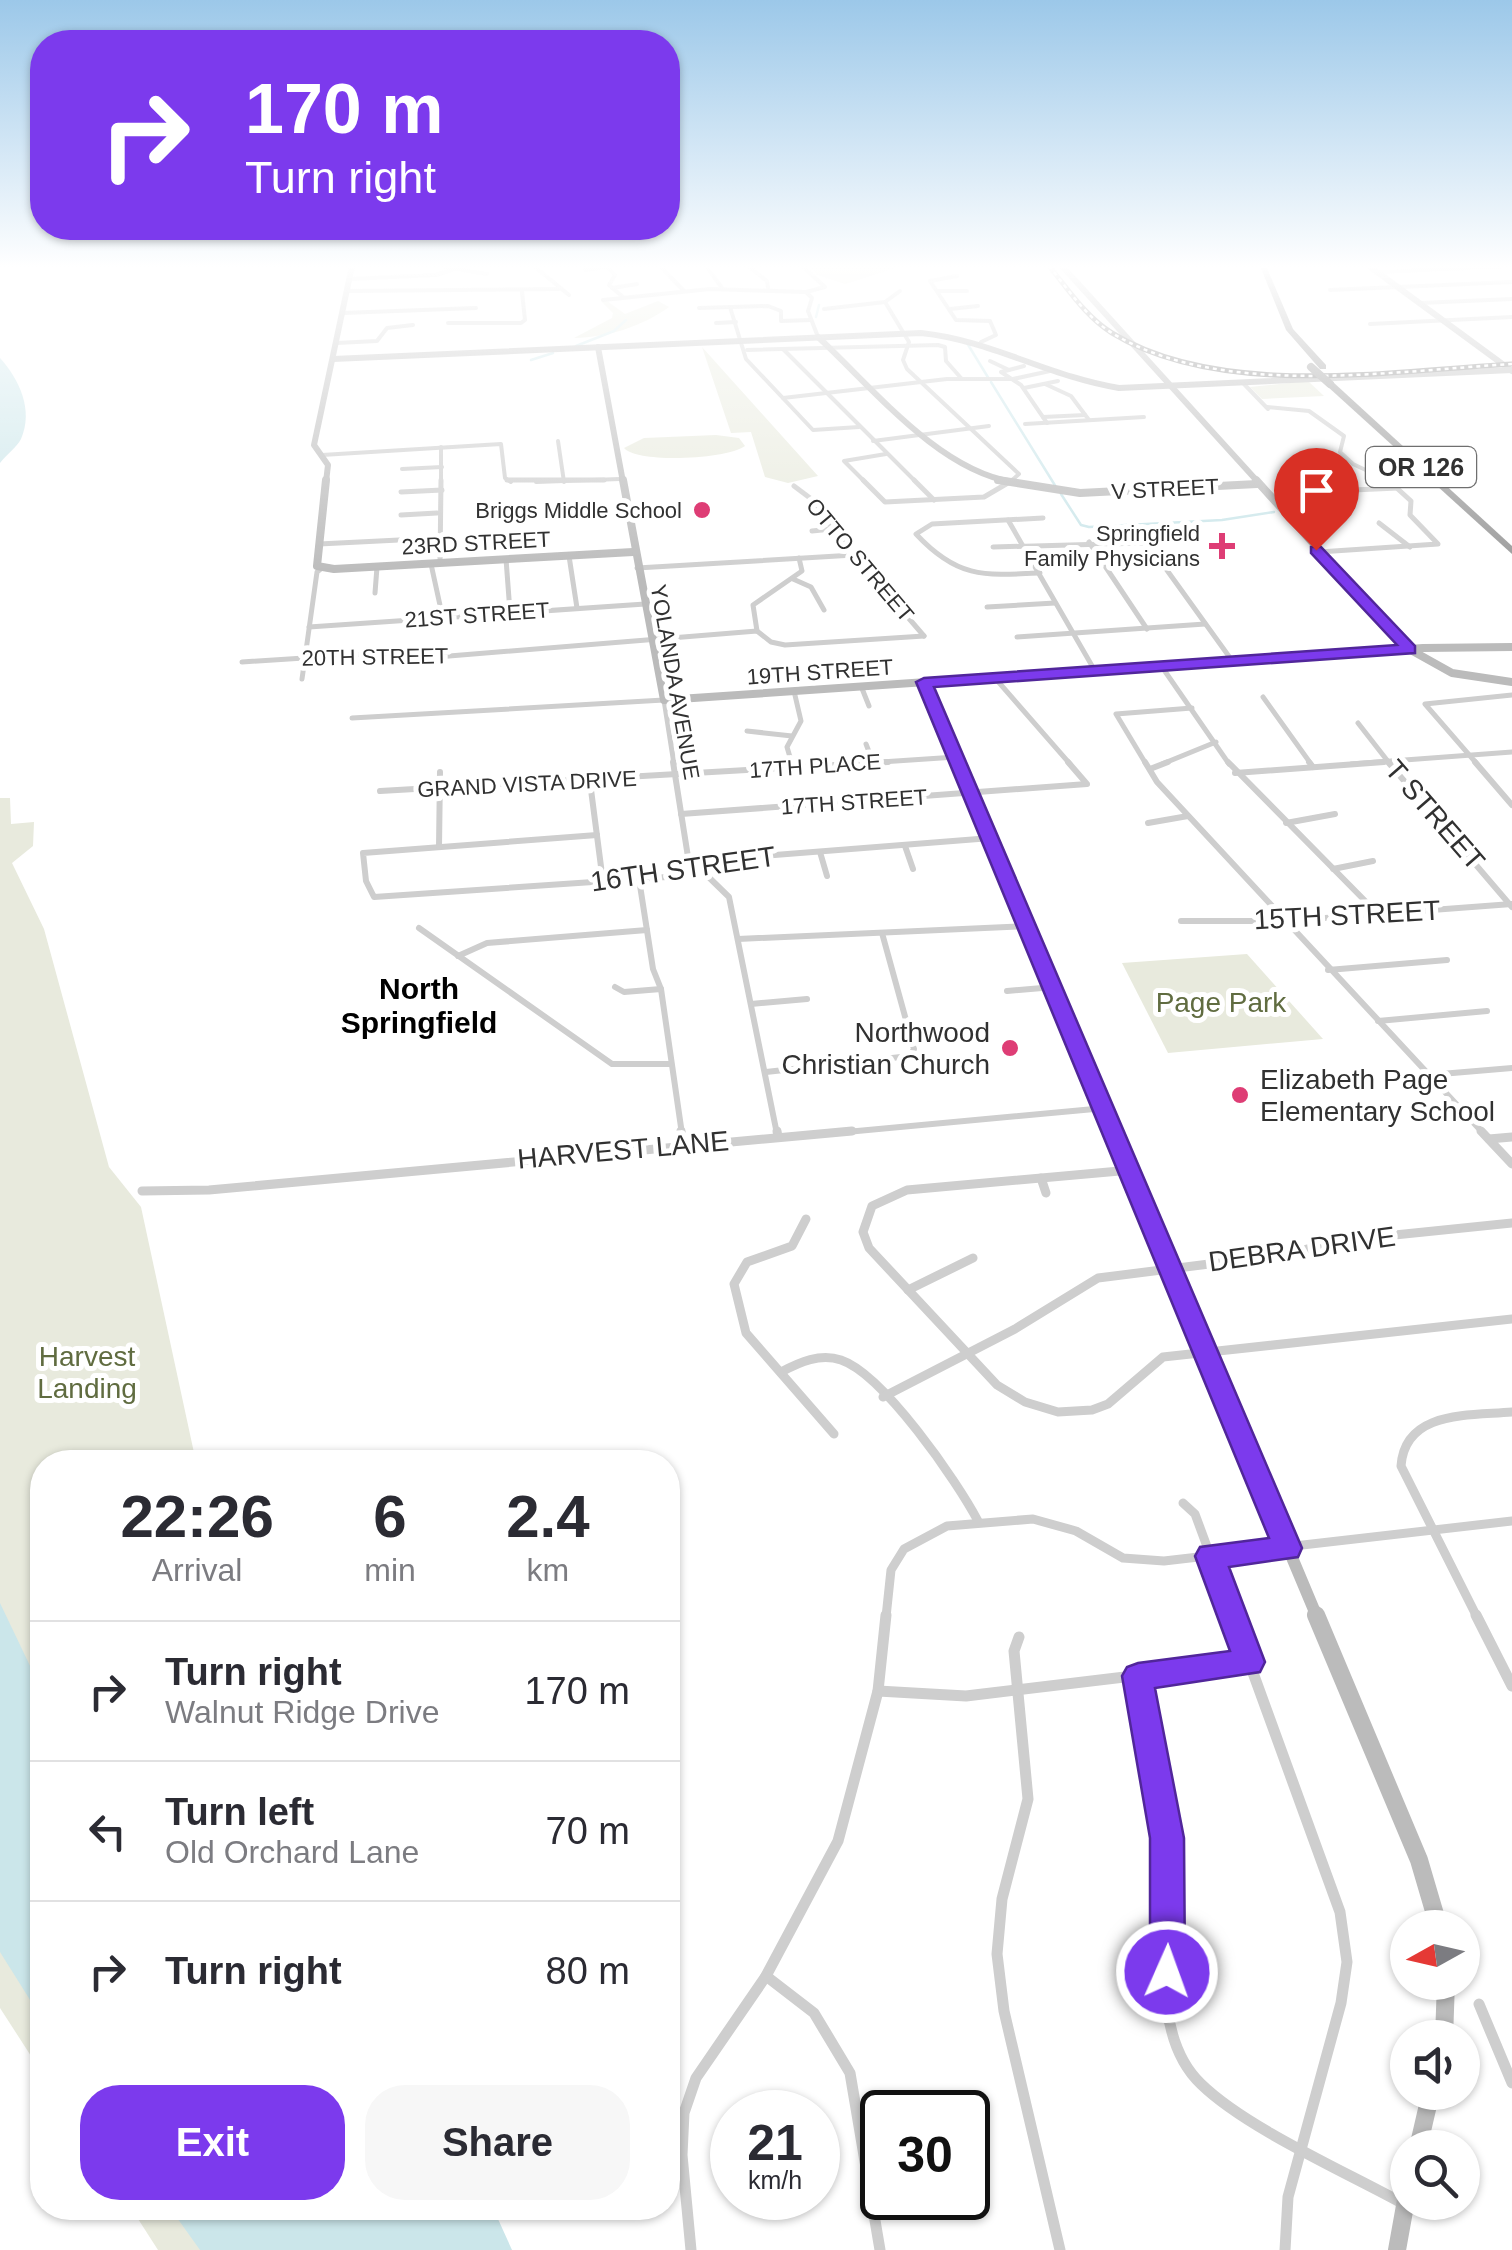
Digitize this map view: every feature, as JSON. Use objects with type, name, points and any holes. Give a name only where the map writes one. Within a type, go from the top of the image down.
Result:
[{"type":"highway","name":"OR 126","points":[[1317,371],[1510,542]]},
{"type":"highway","name":"OR 126","points":[[1326,371],[1510,542]]},
{"type":"street","points":[[302,679],[322,568],[316,564],[328,466],[314,445],[329,371]]},
{"type":"street","name":"YOLANDA AVENUE","points":[[602,371],[633,552],[664,700],[688,857],[725,888],[778,1137]]},
{"type":"street","points":[[757,371],[816,431],[860,427]]},
{"type":"street","points":[[804,371],[934,500]]},
{"type":"street","name":"V STREET","points":[[855,371],[955,463],[1010,484],[1072,492],[1256,483]]},
{"type":"street","points":[[886,454],[844,461],[883,502],[981,498],[1018,477],[1017,468],[912,371]]},
{"type":"street","points":[[954,371],[961,378]]},
{"type":"street","points":[[1005,371],[1001,372],[1024,388],[1045,420]]},
{"type":"street","points":[[783,398],[961,378],[1013,379],[1050,371],[1104,386],[1171,387],[1491,371]]},
{"type":"street","points":[[1157,371],[1409,649],[1452,673],[1512,682]]},
{"type":"street","points":[[1024,388],[1058,381]]},
{"type":"street","points":[[1243,383],[1268,408],[1300,407],[1318,412],[1344,436],[1338,449],[1350,462],[1384,476],[1412,501],[1410,515],[1438,544],[1318,552]]},
{"type":"street","points":[[1046,384],[1071,396],[1087,418]]},
{"type":"street","points":[[1025,424],[1144,417]]},
{"type":"street","points":[[873,441],[989,426]]},
{"type":"street","points":[[558,441],[564,482]]},
{"type":"street","points":[[322,455],[502,444],[504,478],[512,483],[620,480]]},
{"type":"street","points":[[441,448],[439,538],[432,588],[443,602],[443,618]]},
{"type":"street","points":[[402,469],[442,467]]},
{"type":"street","name":"OTTO STREET","points":[[794,486],[814,501],[832,529],[924,636]]},
{"type":"street","points":[[1353,490],[1398,488]]},
{"type":"street","points":[[401,492],[442,490]]},
{"type":"street","points":[[401,515],[437,513]]},
{"type":"street","points":[[1040,573],[964,574],[949,568],[916,534],[918,528],[932,524],[1044,518]]},
{"type":"street","points":[[1008,520],[1095,671]]},
{"type":"street","points":[[1379,523],[1410,547]]},
{"type":"street","points":[[812,531],[832,529]]},
{"type":"street","points":[[319,544],[439,538]]},
{"type":"street","points":[[993,548],[1137,541],[1150,548],[1233,662]]},
{"type":"street","points":[[1089,542],[1147,629]]},
{"type":"street","name":"23RD STREET","points":[[322,568],[633,552]]},
{"type":"street","points":[[637,568],[854,555]]},
{"type":"street","points":[[570,556],[577,608]]},
{"type":"street","points":[[757,630],[752,605],[802,571],[799,558]]},
{"type":"street","points":[[506,560],[510,612]]},
{"type":"street","points":[[700,564],[703,576]]},
{"type":"street","points":[[375,594],[377,567]]},
{"type":"street","points":[[793,579],[811,587],[824,610]]},
{"type":"street","points":[[986,607],[1055,603]]},
{"type":"street","name":"21ST STREET","points":[[309,626],[644,604]]},
{"type":"street","points":[[1017,637],[1205,624]]},
{"type":"street","name":"20TH STREET","points":[[242,662],[437,654],[757,630],[771,642],[785,644],[924,636]]},
{"type":"street","name":"19TH STREET","points":[[352,718],[1409,649],[1512,647]]},
{"type":"street","points":[[1162,666],[1234,773],[1378,914]]},
{"type":"street","name":"17TH STREET","points":[[681,814],[1087,784],[994,678]]},
{"type":"street","points":[[924,682],[1419,1860],[1434,1910]]},
{"type":"street","points":[[861,686],[869,706]]},
{"type":"street","points":[[793,768],[787,747],[802,720],[794,691]]},
{"type":"street","points":[[1512,695],[1426,702],[1512,805]]},
{"type":"street","points":[[1264,698],[1313,767]]},
{"type":"street","points":[[1192,708],[1116,714],[1150,769],[1188,816],[1512,1164]]},
{"type":"street","name":"T STREET","points":[[1358,723],[1511,905]]},
{"type":"street","points":[[747,731],[792,736]]},
{"type":"street","points":[[1150,769],[1216,742]]},
{"type":"street","points":[[866,744],[873,762]]},
{"type":"street","points":[[1234,773],[1512,752]]},
{"type":"street","name":"17TH PLACE","points":[[673,776],[956,756]]},
{"type":"street","points":[[440,772],[438,847],[597,835]]},
{"type":"street","name":"GRAND VISTA DRIVE","points":[[380,792],[673,776]]},
{"type":"street","points":[[590,782],[603,882]]},
{"type":"street","points":[[1286,824],[1335,814]]},
{"type":"street","points":[[1148,823],[1188,816]]},
{"type":"street","name":"16TH STREET","points":[[438,847],[363,853],[366,880],[374,897],[639,879],[734,858],[992,838]]},
{"type":"street","points":[[905,846],[913,870]]},
{"type":"street","points":[[820,852],[827,876]]},
{"type":"street","points":[[1333,870],[1373,862]]},
{"type":"street","points":[[639,879],[661,989],[684,1144]]},
{"type":"street","name":"15TH STREET","points":[[1181,920],[1285,921],[1511,905]]},
{"type":"street","points":[[738,939],[852,930],[882,933],[1028,926]]},
{"type":"street","points":[[419,928],[612,1064],[671,1064]]},
{"type":"street","points":[[458,956],[487,943],[647,930]]},
{"type":"street","points":[[766,1072],[910,1056],[914,1049],[882,933]]},
{"type":"street","points":[[1328,970],[1447,960]]},
{"type":"street","points":[[615,987],[624,992],[661,989]]},
{"type":"street","points":[[1007,990],[1054,987]]},
{"type":"street","points":[[751,1004],[807,999]]},
{"type":"street","points":[[1378,1021],[1487,1012]]},
{"type":"street","points":[[1429,1075],[1512,1068]]},
{"type":"street","name":"HARVEST LANE","points":[[142,1191],[210,1190],[1104,1108]]},
{"type":"street","points":[[1489,1139],[1512,1137]]},
{"type":"street","points":[[1130,1170],[907,1190],[872,1206],[863,1232],[869,1248],[967,1354],[1018,1401],[1060,1412],[1106,1405],[1123,1392],[1135,1374],[1163,1357],[1512,1319]]},
{"type":"street","points":[[1041,1178],[1046,1193]]},
{"type":"street","points":[[806,1218],[803,1237],[796,1244],[747,1262],[734,1284],[746,1333],[834,1434]]},
{"type":"street","name":"DEBRA DRIVE","points":[[884,1397],[1098,1278],[1289,1254],[1336,1241],[1512,1223]]},
{"type":"street","points":[[908,1290],[972,1258]]},
{"type":"street","points":[[781,1372],[808,1358],[846,1361],[884,1397],[960,1485],[978,1521]]},
{"type":"street","points":[[1512,1412],[1427,1422],[1409,1431],[1399,1448],[1401,1466],[1512,1686]]},
{"type":"street","points":[[1182,1503],[1195,1514],[1327,1867],[1340,1912],[1346,1962],[1341,2003],[1288,2197],[1285,2250]]},
{"type":"street","points":[[691,2250],[682,2154],[684,2114],[696,2078],[766,1976],[838,1841],[878,1691],[891,1570],[904,1549],[922,1536],[978,1521],[1055,1522],[1104,1550],[1140,1561],[1512,1521]]},
{"type":"street","points":[[1020,1637],[1014,1651],[1028,1799],[1002,1899],[997,1954],[1004,2011],[1060,2250]]},
{"type":"street","points":[[878,1691],[924,1697],[1019,1690],[1250,1662]]},
{"type":"street","points":[[1138,1676],[1169,1857],[1169,2024],[1180,2055],[1198,2082],[1225,2104],[1390,2188]]},
{"type":"street","points":[[766,1976],[814,2012],[850,2073],[880,2250]]},
{"type":"street","points":[[1479,2004],[1512,2083]]},
{"type":"street","points":[[1397,2250],[1402,2220]]},
{"type":"green space","points":[[710,371],[724,371],[818,476],[788,483],[765,477],[751,432],[731,433]]},
{"type":"green space","points":[[1308,381],[1324,396],[1262,399],[1250,387]]},
{"type":"green space","points":[[644,438],[739,438],[745,446],[721,454],[683,458],[646,456],[624,448]]},
{"type":"green space","name":"Harvest Landing","points":[[0,798],[10,798],[11,824],[34,822],[33,846],[12,863],[44,929],[109,1167],[141,1207],[193,1450],[30,1450],[30,2054],[0,2008]]},
{"type":"green space","name":"Page Park","points":[[1247,954],[1323,1039],[1168,1053],[1122,963]]},
{"type":"green space","points":[[139,2220],[365,2220],[339,2250],[158,2250]]},
{"type":"water","points":[[0,371],[10,371],[25,406],[25,428],[17,445],[0,463]]},
{"type":"water","points":[[0,1603],[30,1666],[30,2000],[0,1952]]},
{"type":"water","points":[[179,2220],[498,2220],[512,2250],[200,2250]]},
{"type":"waterway","points":[[984,371],[989,379]]},
{"type":"waterway","points":[[991,382],[1056,487]]},
{"type":"waterway","points":[[1061,494],[1081,525],[1089,527],[1222,520],[1274,512]]},
{"type":"railway","points":[[1232,371],[1307,376],[1416,371]]},
{"type":"place","name":"Briggs Middle School","points":[[702,510]]},
{"type":"place","name":"Springfield Family Physicians","points":[[1222,546]]},
{"type":"place","name":"Northwood Christian Church","points":[[1010,1048]]},
{"type":"place","name":"Elizabeth Page Elementary School","points":[[1240,1095]]},
{"type":"district","name":"North Springfield","points":[[419,1005]]},
{"type":"route","points":[[1167,1972],[1167,1838],[1138,1676],[1250,1662],[1210,1556],[1288,1548],[924,682],[1409,649],[1316,550]]}]
